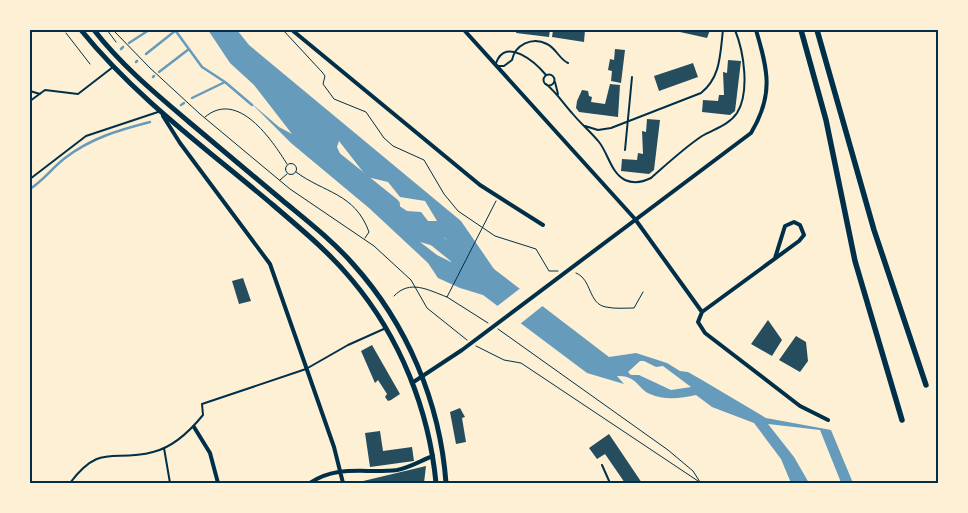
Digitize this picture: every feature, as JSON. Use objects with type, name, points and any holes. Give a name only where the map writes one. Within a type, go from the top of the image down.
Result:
[{"type":"highway","points":[[800,30],[826,120],[855,261],[902,420]]},
{"type":"highway","points":[[817,30],[874,230],[926,386]]},
{"type":"main road","points":[[81,30],[113,67],[161,112],[319,244],[353,281],[386,328],[412,383],[428,427],[436,483]]},
{"type":"main road","points":[[94,30],[123,63],[168,104],[312,225],[352,263],[382,300],[401,331],[422,377],[438,428],[446,483]]},
{"type":"street","points":[[292,30],[472,178],[543,225]]},
{"type":"street","points":[[464,30],[635,219],[702,312]]},
{"type":"street","points":[[412,383],[462,350],[751,132],[760,118],[768,85],[756,30]]},
{"type":"street","points":[[161,112],[180,143],[270,264],[334,447],[342,483]]},
{"type":"street","points":[[775,258],[785,226],[794,222],[800,225],[804,235],[775,258],[702,312],[698,322],[705,333],[800,406],[828,420]]},
{"type":"street","points":[[194,427],[210,452],[218,483]]},
{"type":"street","points":[[310,483],[318,477],[339,470],[398,470],[433,456]]},
{"type":"lane","points":[[585,126],[605,130],[701,93],[710,85],[719,68],[723,30]]},
{"type":"lane","points":[[546,75],[544,80],[546,84],[558,94],[600,143],[616,171],[624,179],[632,182],[644,182],[652,178],[702,136],[725,125],[737,114],[742,101],[744,66],[735,30]]},
{"type":"lane","points":[[558,94],[553,75],[546,75],[533,60],[514,52],[507,52],[498,58],[496,65],[504,66],[512,60],[514,52],[522,44],[546,43],[568,63]]},
{"type":"lane","points":[[30,101],[45,90],[78,94],[113,67]]},
{"type":"lane","points":[[625,150],[632,77]]},
{"type":"lane","points":[[546,84],[552,84],[555,80]]},
{"type":"lane","points":[[30,91],[40,94]]},
{"type":"lane","points":[[30,179],[86,136],[161,112]]},
{"type":"lane","points":[[70,483],[82,467],[101,456],[153,452],[164,448],[194,427],[203,415],[202,404],[306,369],[348,345],[386,328]]},
{"type":"lane","points":[[164,448],[170,483]]},
{"type":"lane","points":[[602,465],[610,483]]},
{"type":"path","points":[[107,30],[116,42]]},
{"type":"path","points":[[113,30],[150,68],[204,117],[280,180],[364,239],[394,263],[416,286],[427,308],[469,341]]},
{"type":"path","points":[[283,30],[325,76],[323,84],[334,99],[366,112],[384,138],[393,146],[424,160],[444,194],[458,211],[505,240],[536,249],[549,271],[562,271]]},
{"type":"path","points":[[66,33],[90,64]]},
{"type":"path","points":[[204,117],[220,108],[244,115],[261,128],[287,164],[295,165],[296,172]]},
{"type":"path","points":[[287,164],[285,169],[287,173]]},
{"type":"path","points":[[287,173],[291,175],[296,172]]},
{"type":"path","points":[[296,172],[349,202],[366,225],[368,232],[364,239]]},
{"type":"path","points":[[280,180],[287,173]]},
{"type":"path","points":[[446,298],[480,235],[498,196]]},
{"type":"path","points":[[575,273],[580,275],[586,282],[594,300],[606,307],[634,308],[643,292]]},
{"type":"path","points":[[394,296],[400,289],[416,286],[446,298],[488,323]]},
{"type":"path","points":[[496,328],[668,450],[693,471],[700,483]]},
{"type":"path","points":[[475,346],[504,360],[521,363],[700,483]]},
{"type":"water","points":[[208,30],[237,30],[249,45],[461,221],[494,269],[609,357],[636,353],[667,363],[680,371],[688,372],[766,418],[831,430],[853,483],[841,483],[820,430],[768,424],[794,457],[809,483],[791,483],[781,459],[754,423],[712,407],[696,395],[662,398],[646,392],[633,380],[624,376],[617,376],[624,384],[587,373],[483,295],[460,288],[438,278],[428,263],[369,208],[291,143],[250,102],[279,127],[292,134],[254,85],[230,63]],"holes":[[[339,141],[367,177],[388,182],[400,197],[425,201],[437,221],[428,221],[421,212],[407,211],[386,197],[364,187],[349,173],[337,147]],[[414,227],[445,238],[458,252],[451,262],[437,255],[420,242],[434,246]],[[640,361],[644,361],[656,367],[663,366],[691,387],[671,390],[639,375],[631,375],[628,372]]]},
{"type":"pier","points":[[522,287],[545,304],[520,324],[496,307]]},
{"type":"building","points":[[517,30],[550,30],[549,37],[516,33]]},
{"type":"building","points":[[553,30],[585,30],[584,42],[552,37]]},
{"type":"building","points":[[680,30],[710,30],[707,38],[680,32]]},
{"type":"building","points":[[615,49],[625,50],[621,83],[611,81],[612,71],[608,70],[610,59],[614,60]]},
{"type":"building","points":[[728,60],[741,61],[735,111],[730,115],[702,112],[703,100],[718,101],[719,95],[724,95],[723,72],[727,73]]},
{"type":"building","points":[[693,63],[698,77],[659,91],[654,76]]},
{"type":"building","points":[[610,84],[620,85],[618,117],[579,112],[576,108],[582,90],[588,91],[589,96],[592,97],[591,102],[605,104]]},
{"type":"building","points":[[647,119],[660,120],[654,170],[649,174],[621,171],[622,159],[637,160],[638,153],[643,154],[642,131],[646,132]]},
{"type":"building","points":[[243,278],[251,301],[239,304],[232,281]]},
{"type":"building","points":[[768,320],[782,340],[772,356],[751,344]]},
{"type":"building","points":[[796,336],[806,342],[808,361],[800,372],[779,360]]},
{"type":"building","points":[[372,345],[400,394],[388,401],[385,397],[387,394],[378,380],[375,383],[361,351]]},
{"type":"building","points":[[460,408],[465,417],[462,418],[466,442],[456,444],[450,412]]},
{"type":"building","points":[[380,431],[383,451],[412,447],[414,461],[370,467],[365,433]]},
{"type":"building","points":[[609,434],[642,483],[625,483],[605,454],[597,459],[589,448]]},
{"type":"building","points":[[426,466],[424,483],[359,483],[359,482]]},
{"type":"waterway","points":[[129,43],[149,30]]},
{"type":"waterway","points":[[175,30],[202,67],[225,82]]},
{"type":"waterway","points":[[146,54],[175,31]]},
{"type":"waterway","points":[[159,72],[189,49]]},
{"type":"waterway","points":[[192,98],[225,82],[252,105]]},
{"type":"waterway","points":[[30,189],[65,158],[85,145],[116,132],[150,122]]},
{"type":"waterway","points":[[332,156],[393,205]]},
{"type":"waterway","points":[[410,219],[469,267]]}]
